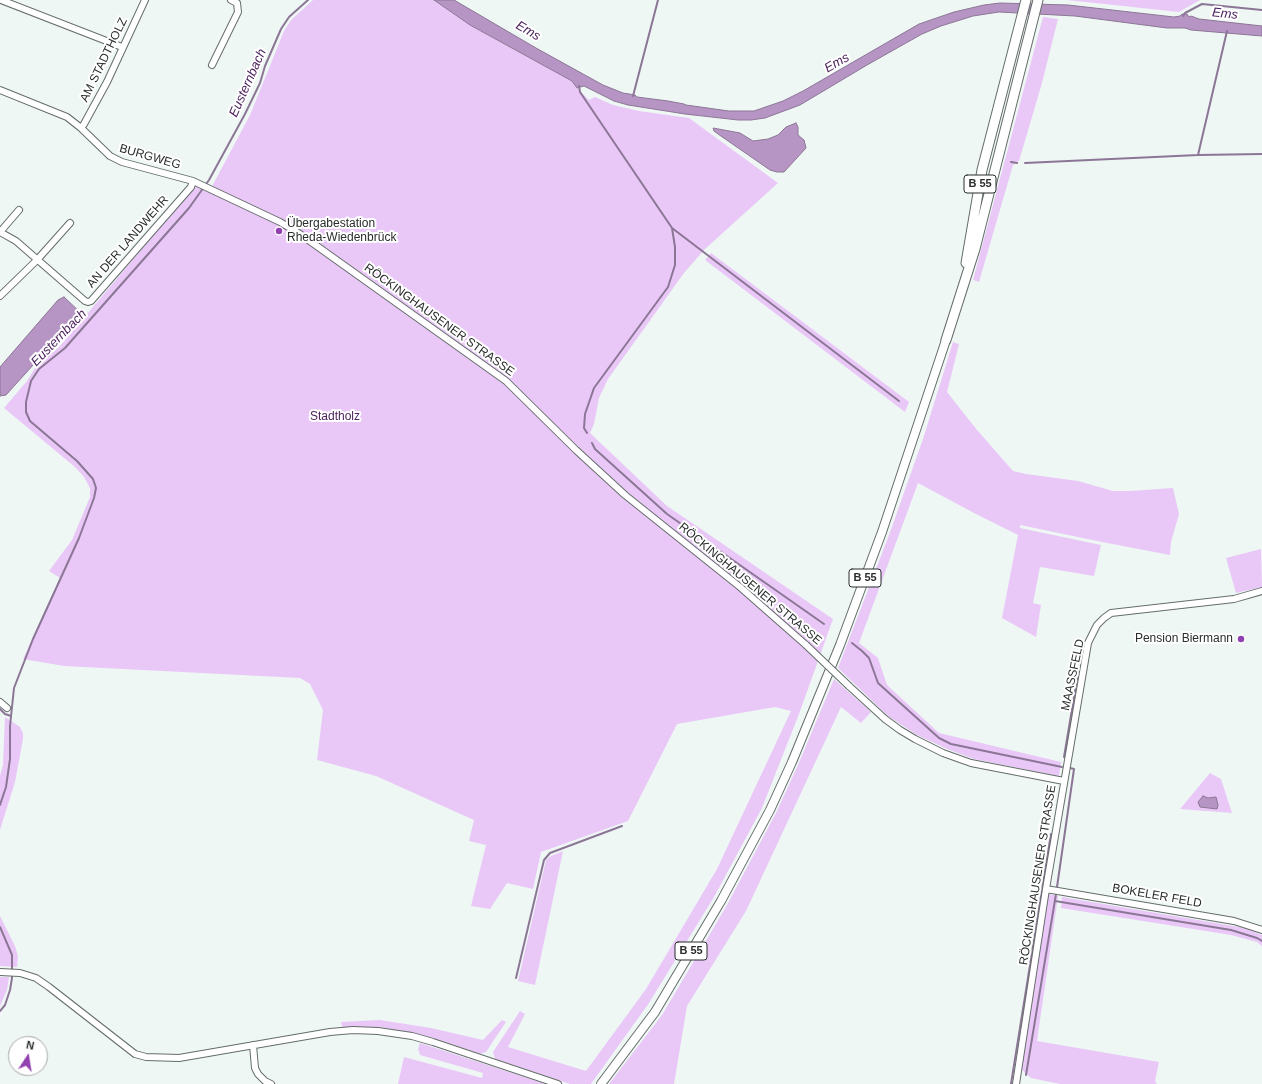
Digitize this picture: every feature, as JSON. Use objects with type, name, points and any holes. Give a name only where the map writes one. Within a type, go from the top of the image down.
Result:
[{"type":"highway","name":"B 55","points":[[961,290],[982,170],[1019,32],[1026,0]]},
{"type":"highway","name":"B 55","points":[[946,340],[975,249],[1038,0]]},
{"type":"main road","name":"B 55","points":[[601,1084],[655,1012],[721,901],[770,810],[789,769],[840,645],[877,546],[946,340]]},
{"type":"street","points":[[1,0],[122,47]]},
{"type":"street","name":"AM STADTHOLZ","points":[[81,128],[107,82],[145,0]]},
{"type":"street","points":[[212,65],[238,12],[237,3],[230,0]]},
{"type":"street","name":"BURGWEG","points":[[0,90],[67,117],[81,128],[110,156],[122,162],[196,182]]},
{"type":"street","name":"RÖCKINGHAUSENER STRASSE","points":[[196,182],[280,222],[300,234],[506,381],[576,450],[625,495],[740,587],[806,645],[885,719],[900,730],[943,753],[972,763],[1064,781],[1016,1084]]},
{"type":"street","name":"AN DER LANDWEHR","points":[[19,210],[0,232],[16,241],[88,302],[91,301],[196,182]]},
{"type":"street","points":[[0,296],[38,260],[70,223]]},
{"type":"street","name":"MAASSFELD","points":[[1064,781],[1088,643],[1097,626],[1104,618],[1111,613],[1119,611],[1234,599],[1262,591]]},
{"type":"street","points":[[0,702],[7,708]]},
{"type":"street","name":"BOKELER FELD","points":[[1046,889],[1234,921],[1262,930]]},
{"type":"street","points":[[3,972],[16,973],[32,977],[49,987],[135,1054],[146,1057],[179,1058],[330,1032],[353,1030],[378,1031],[412,1036],[433,1042],[558,1084]]},
{"type":"street","points":[[253,1045],[255,1068],[258,1074],[265,1081],[271,1084]]},
{"type":"green space","name":"Stadtholz","points":[[313,0],[434,0],[470,25],[572,81],[589,100],[595,97],[613,105],[639,111],[689,118],[778,183],[705,249],[684,273],[608,379],[599,398],[594,424],[590,433],[667,506],[833,619],[799,714],[762,808],[714,897],[649,1003],[591,1084],[570,1084],[495,1059],[493,1052],[520,1011],[525,1014],[508,1047],[586,1071],[646,989],[717,869],[791,711],[775,707],[677,724],[628,821],[541,852],[533,889],[507,883],[490,909],[471,906],[486,845],[469,841],[474,820],[376,776],[317,760],[323,710],[310,684],[300,678],[64,666],[23,659],[60,578],[49,571],[72,540],[90,497],[90,488],[84,477],[75,467],[4,408],[27,381],[35,368],[60,346],[195,186],[209,192],[250,115],[284,31],[291,20]]},
{"type":"green space","points":[[1067,0],[1200,0],[1179,12]]},
{"type":"green space","points":[[1043,17],[1058,19],[1042,83],[1019,161],[1013,165],[979,282],[973,280]]},
{"type":"green space","points":[[711,253],[909,402],[905,412],[705,260]]},
{"type":"green space","points":[[953,342],[959,344],[947,392],[977,430],[1013,471],[1078,481],[1113,491],[1173,488],[1179,514],[1171,542],[1170,555],[1020,525],[1020,528],[1101,545],[1094,576],[1040,567],[1033,603],[1041,605],[1036,637],[1002,618],[1018,535],[918,483],[859,643],[878,658],[887,685],[939,733],[1061,762],[1059,776],[974,759],[947,749],[917,735],[888,716],[838,668],[889,535],[923,439]]},
{"type":"green space","points":[[1261,549],[1262,587],[1236,593],[1226,558]]},
{"type":"green space","points":[[834,679],[871,712],[861,723],[841,707],[746,911],[687,1006],[674,1084],[609,1084],[662,1015],[727,905],[776,813]]},
{"type":"green space","points":[[5,717],[20,727],[23,733],[23,739],[15,782],[0,830],[0,776],[3,765]]},
{"type":"green space","points":[[1210,773],[1221,779],[1232,813],[1180,809]]},
{"type":"green space","points":[[563,851],[535,985],[518,981],[546,860]]},
{"type":"green space","points":[[1048,894],[1058,896],[1037,1041],[1159,1062],[1155,1081],[1157,1084],[1060,1084],[1031,1078],[1021,1069]]},
{"type":"green space","points":[[1062,897],[1245,928],[1262,935],[1262,946],[1257,942],[1231,935],[1061,908]]},
{"type":"green space","points":[[0,916],[15,946],[18,956],[17,967],[0,966]]},
{"type":"green space","points":[[0,977],[9,977],[7,990],[0,1006]]},
{"type":"green space","points":[[380,1020],[431,1028],[483,1040],[502,1020],[506,1022],[486,1052],[480,1054],[414,1033],[379,1027],[342,1027],[341,1022]]},
{"type":"green space","points":[[420,1043],[546,1084],[398,1084],[404,1057],[482,1078],[483,1073],[420,1055],[418,1049]]},
{"type":"water","points":[[434,0],[454,0],[603,85],[623,93],[635,95],[637,97],[729,111],[754,111],[783,101],[919,24],[954,12],[984,5],[1000,3],[1068,5],[1174,17],[1187,14],[1189,17],[1191,16],[1199,19],[1262,26],[1262,36],[1191,30],[1185,28],[1167,28],[1075,16],[999,12],[973,16],[941,26],[922,34],[800,105],[765,118],[738,120],[685,114],[628,105],[614,101],[584,86],[577,88],[572,81],[470,25]]},
{"type":"water","points":[[796,123],[798,127],[798,135],[804,140],[806,148],[784,172],[770,170],[718,134],[713,128],[740,133],[753,141],[768,139],[778,135],[786,127]]},
{"type":"water","points":[[64,297],[82,314],[55,346],[34,364],[6,395],[0,396],[0,367],[58,300]]},
{"type":"water","points":[[1203,796],[1208,798],[1216,797],[1218,805],[1217,809],[1200,807],[1198,802]]},
{"type":"waterway","name":"Eusternbach","points":[[0,805],[6,787],[10,759],[10,726],[14,688],[33,639],[79,538],[94,498],[96,488],[93,479],[77,461],[30,421],[26,412],[26,402],[31,381],[39,369],[65,348],[189,208],[209,180],[245,114],[260,83],[265,66],[281,29],[289,17],[308,0]]},
{"type":"waterway","points":[[633,96],[658,0]]},
{"type":"waterway","name":"Ems","points":[[1183,16],[1185,13],[1202,4],[1262,10]]},
{"type":"waterway","points":[[1198,155],[1227,31]]},
{"type":"waterway","points":[[579,86],[580,92],[672,228],[899,401]]},
{"type":"waterway","points":[[1025,163],[1198,155],[1262,154]]},
{"type":"waterway","points":[[1011,162],[1017,163]]},
{"type":"waterway","points":[[587,433],[584,428],[585,414],[594,388],[668,287],[675,265],[675,247],[672,228]]},
{"type":"waterway","points":[[592,443],[595,449],[667,514],[824,624]]},
{"type":"waterway","points":[[852,643],[869,658],[878,683],[939,738],[951,744],[1062,767]]},
{"type":"waterway","points":[[1064,757],[1079,668]]},
{"type":"waterway","points":[[0,709],[5,714],[11,716]]},
{"type":"waterway","points":[[1057,887],[1074,769],[1070,768]]},
{"type":"waterway","points":[[516,978],[544,860],[550,853],[622,826]]},
{"type":"waterway","points":[[1011,1084],[1051,834]]},
{"type":"waterway","points":[[1026,1075],[1056,894]]},
{"type":"waterway","points":[[1055,901],[1231,930],[1262,941]]},
{"type":"waterway","name":"Eusternbach","points":[[0,927],[12,955],[12,978],[10,990],[5,1005],[0,1011]]},
{"type":"place","name":"Übergabestation Rheda-Wiedenbrück","points":[[279,231]]},
{"type":"place","name":"Pension Biermann","points":[[1241,639]]}]
